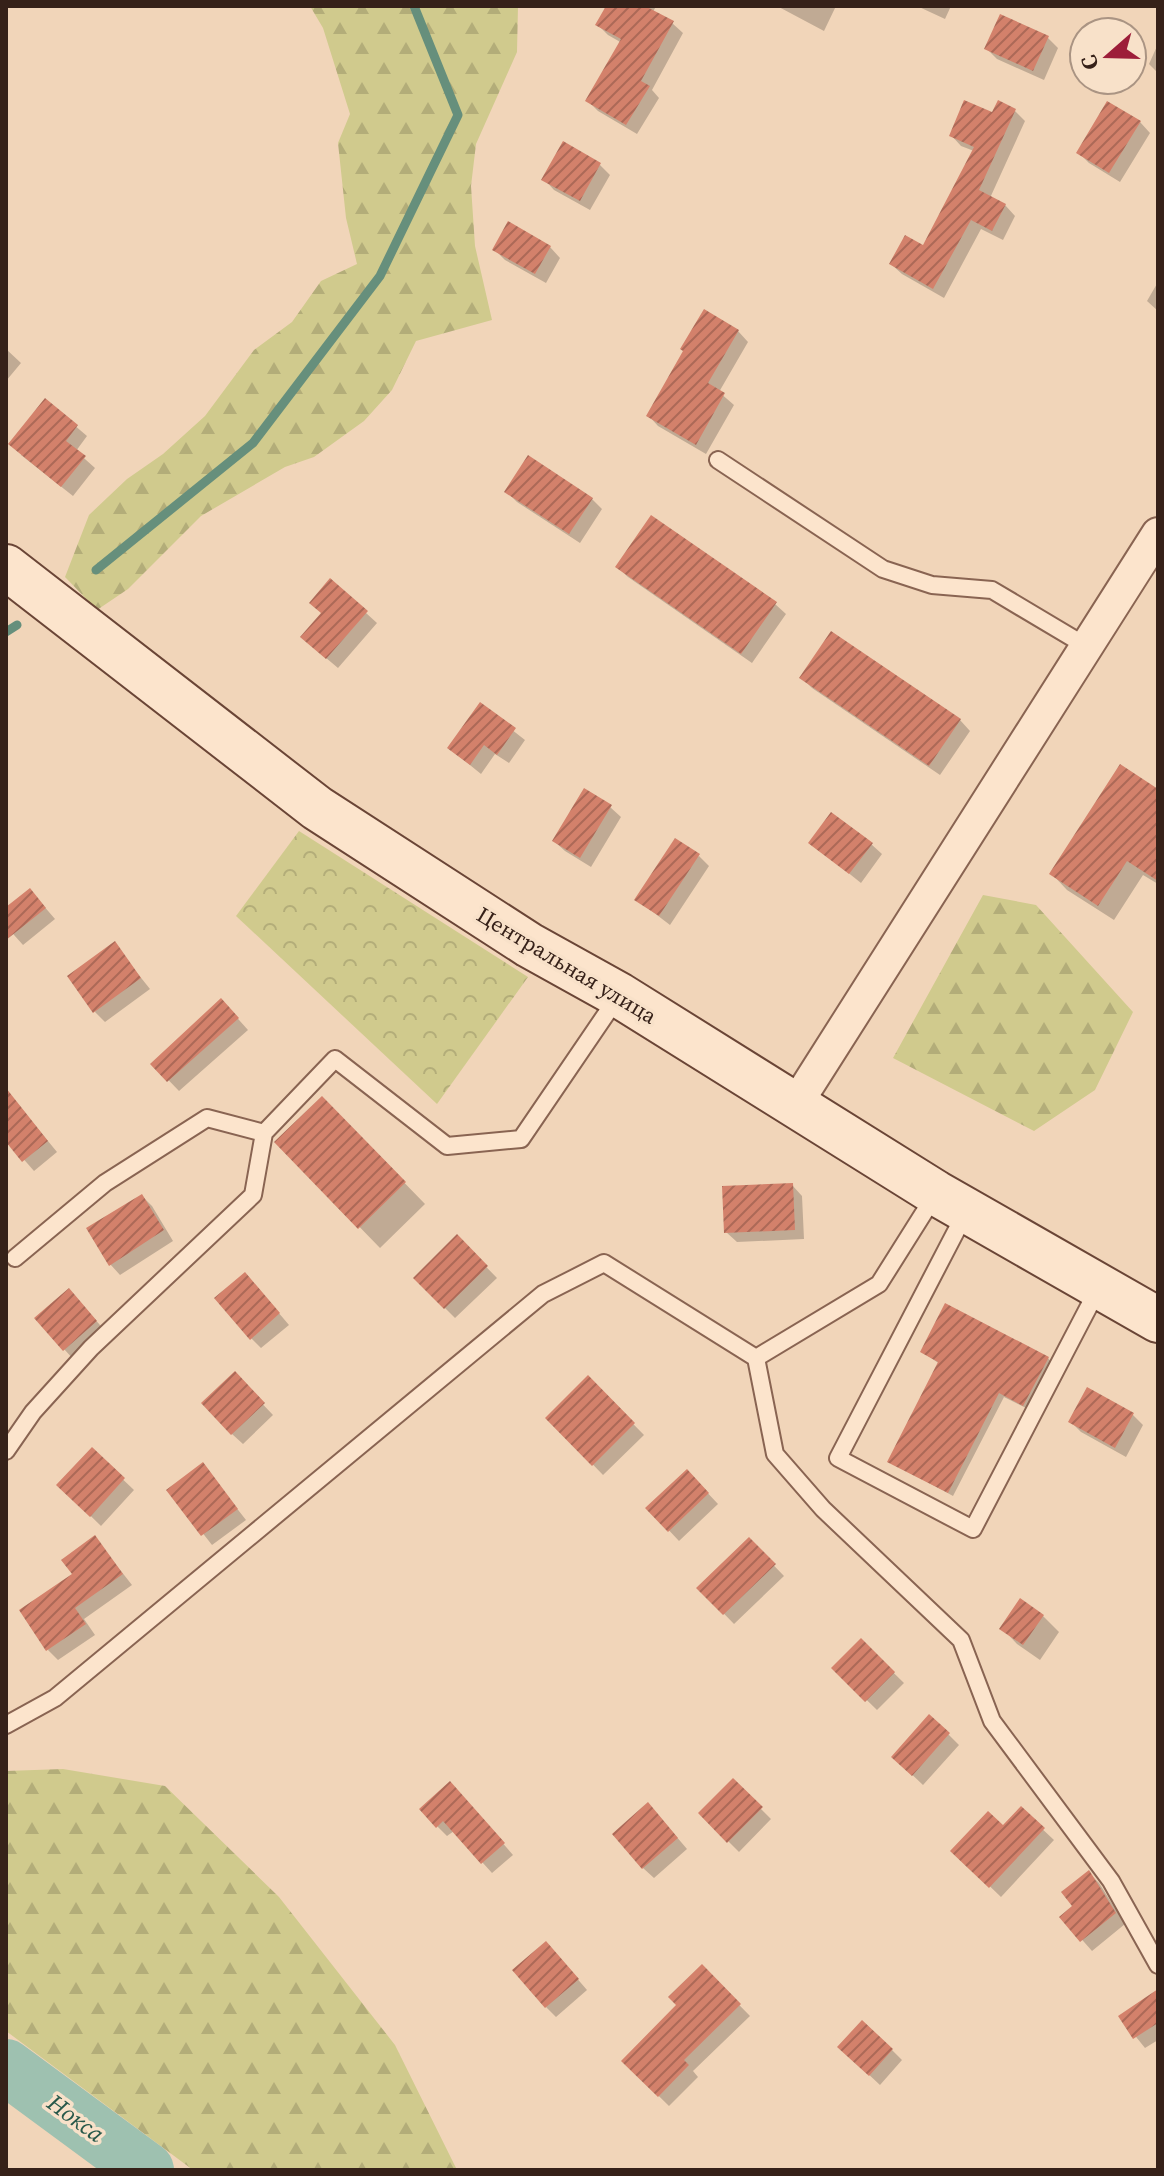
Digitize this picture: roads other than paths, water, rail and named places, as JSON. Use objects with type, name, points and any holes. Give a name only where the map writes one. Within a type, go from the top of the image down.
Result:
[{"type":"street","points":[[794,1107],[1158,534]]},
{"type":"street","name":"Центральная улица","points":[[6,567],[317,808],[529,945],[619,995],[794,1107],[951,1202],[1158,1320]]},
{"type":"lane","points":[[718,460],[883,569],[932,585],[992,590],[1086,646]]},
{"type":"lane","points":[[6,1451],[33,1412],[91,1348],[253,1195],[264,1133],[335,1059],[447,1146],[521,1139],[619,995]]},
{"type":"lane","points":[[15,1258],[105,1183],[207,1118],[264,1133]]},
{"type":"lane","points":[[951,1202],[838,1458],[973,1529],[1100,1286]]},
{"type":"lane","points":[[756,1358],[879,1284],[951,1202]]},
{"type":"lane","points":[[6,1725],[55,1698],[543,1294],[604,1263],[756,1358],[775,1454],[823,1509],[961,1640],[992,1721],[1111,1881],[1158,1965]]},
{"type":"waterway","points":[[96,570],[253,443],[380,276],[458,115],[414,6]]},
{"type":"waterway","points":[[6,632],[17,625]]},
{"type":"waterway","name":"Нокса","points":[[6,2067],[146,2170]]}]
